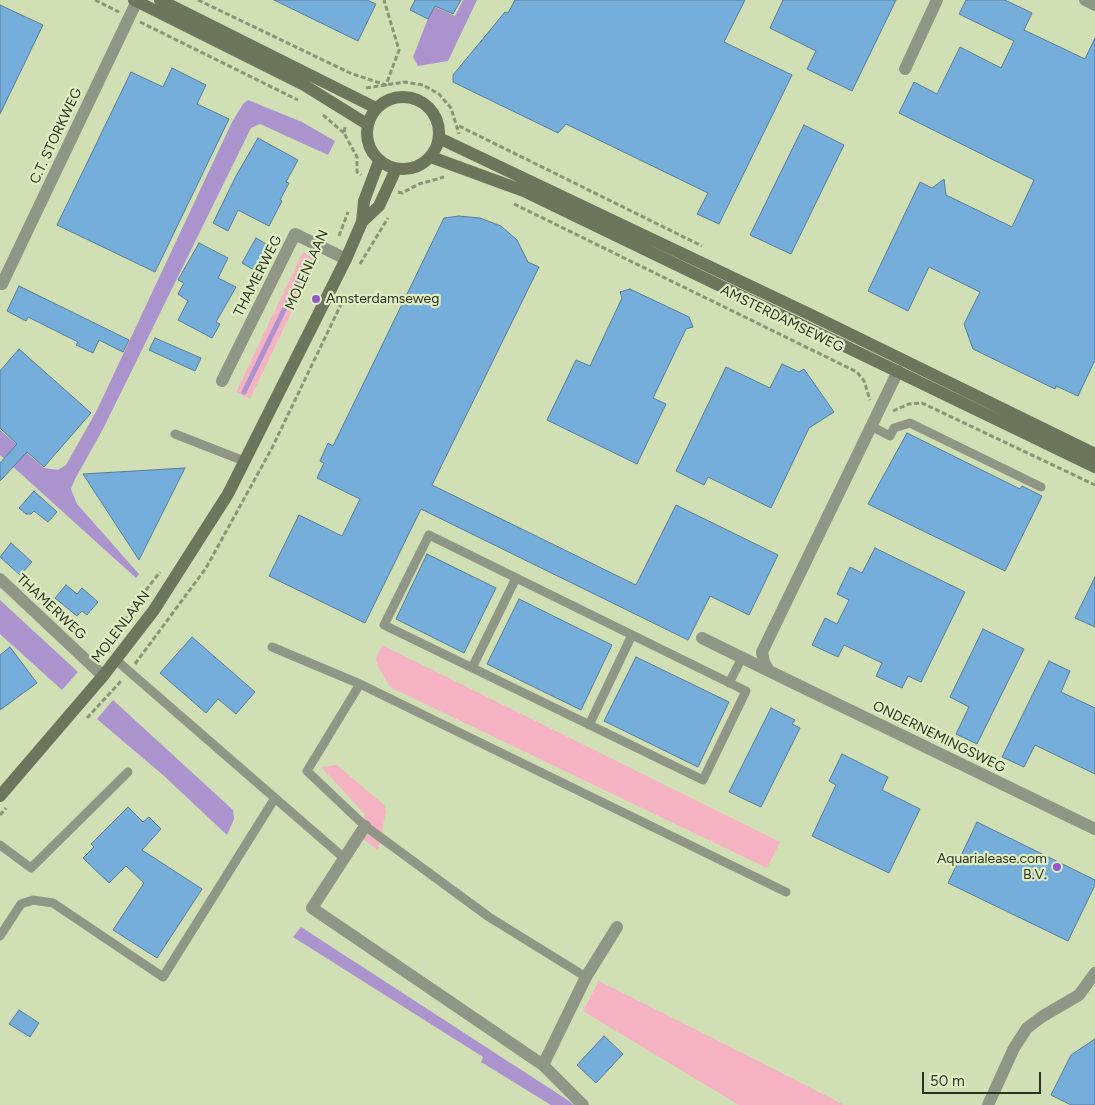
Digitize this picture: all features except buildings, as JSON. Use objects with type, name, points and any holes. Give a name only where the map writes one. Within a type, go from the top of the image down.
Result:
[{"type":"street","points":[[905,69],[937,0]]},
{"type":"street","points":[[1086,0],[1095,5]]},
{"type":"street","name":"C.T. STORKWEG","points":[[2,284],[135,1]]},
{"type":"street","points":[[135,1],[304,85],[367,124]]},
{"type":"street","points":[[166,1],[376,108]]},
{"type":"street","points":[[396,97],[419,100],[428,107],[435,116],[439,127],[439,138],[431,157],[415,168],[396,170],[379,161],[368,144],[367,124],[376,108],[396,97]]},
{"type":"street","name":"AMSTERDAMSEWEG","points":[[439,138],[782,301],[1095,454]]},
{"type":"street","name":"AMSTERDAMSEWEG","points":[[431,157],[524,191],[1095,467]]},
{"type":"street","name":"MOLENLAAN","points":[[0,796],[104,676],[154,610],[228,494],[346,259],[362,222],[364,202],[370,181],[379,161]]},
{"type":"street","name":"MOLENLAAN","points":[[362,222],[379,206],[396,170]]},
{"type":"street","name":"THAMERWEG","points":[[222,381],[295,234],[346,259]]},
{"type":"street","points":[[770,671],[762,652],[898,372]]},
{"type":"street","name":"THAMERWEG","points":[[0,579],[104,676]]},
{"type":"street","name":"ONDERNEMINGSWEG","points":[[702,638],[1095,829]]},
{"type":"street","points":[[364,826],[312,908],[543,1064],[583,1105]]},
{"type":"street","points":[[543,1064],[586,977],[617,927]]},
{"type":"street","points":[[988,1105],[1014,1048],[1026,1028],[1079,996],[1095,972]]},
{"type":"lane","points":[[871,426],[890,436],[894,428],[910,423],[1042,487]]},
{"type":"lane","points":[[175,434],[244,461]]},
{"type":"lane","points":[[429,535],[516,578],[746,691],[703,780],[384,625],[429,535]]},
{"type":"lane","points":[[472,668],[516,578]]},
{"type":"lane","points":[[589,725],[632,635]]},
{"type":"lane","points":[[272,647],[360,684],[786,892]]},
{"type":"lane","points":[[729,683],[742,658]]},
{"type":"lane","points":[[116,660],[344,858]]},
{"type":"lane","points":[[360,684],[307,771],[364,826],[489,917],[586,977]]},
{"type":"lane","points":[[0,845],[31,868],[128,772]]},
{"type":"lane","points":[[0,936],[21,904],[33,900],[52,903],[163,977],[274,798]]},
{"type":"path","points":[[95,0],[306,103]]},
{"type":"path","points":[[198,0],[350,73],[386,85]]},
{"type":"path","points":[[384,0],[399,50],[386,85]]},
{"type":"path","points":[[356,98],[370,86],[405,82],[423,85],[439,94],[451,108],[458,125],[458,148]]},
{"type":"path","points":[[344,133],[348,113]]},
{"type":"path","points":[[322,114],[344,133],[357,157],[355,180]]},
{"type":"path","points":[[441,177],[449,164]]},
{"type":"path","points":[[357,172],[370,181]]},
{"type":"path","points":[[388,189],[402,193],[441,177],[448,178]]},
{"type":"path","name":"AMSTERDAMSEWEG","points":[[508,200],[857,372],[864,381],[869,400],[880,406]]},
{"type":"path","name":"MOLENLAAN","points":[[333,252],[349,205]]},
{"type":"path","points":[[880,406],[892,412],[909,404],[922,403],[1095,485]]},
{"type":"path","name":"MOLENLAAN","points":[[113,640],[128,612],[165,566]]},
{"type":"shaded area","points":[[463,0],[477,0],[448,61],[418,66],[413,57],[427,21],[435,7],[455,16]]},
{"type":"shaded area","points":[[248,100],[302,122],[335,141],[328,155],[260,124],[251,128],[103,429],[75,479],[71,489],[77,504],[139,574],[136,578],[0,455],[0,430],[44,468],[58,470],[66,465],[97,410],[232,122],[243,104]]},
{"type":"shaded area","points":[[303,252],[317,259],[250,399],[236,392]]},
{"type":"shaded area","points":[[0,600],[78,672],[62,690],[0,634]]},
{"type":"shaded area","points":[[382,645],[780,842],[767,868],[390,687],[376,659]]},
{"type":"shaded area","points":[[113,700],[233,810],[234,819],[227,835],[163,775],[97,719]]},
{"type":"shaded area","points":[[337,765],[384,805],[386,811],[378,850],[361,838],[365,814],[321,767]]},
{"type":"shaded area","points":[[301,927],[574,1105],[551,1105],[481,1062],[483,1057],[293,937]]},
{"type":"shaded area","points":[[599,981],[844,1105],[739,1105],[583,1011]]},
{"type":"waterway","points":[[244,392],[304,269]]},
{"type":"place","name":"Amsterdamseweg","points":[[316,299]]},
{"type":"place","name":"Aquarialease.com B.V.","points":[[1057,867]]}]
